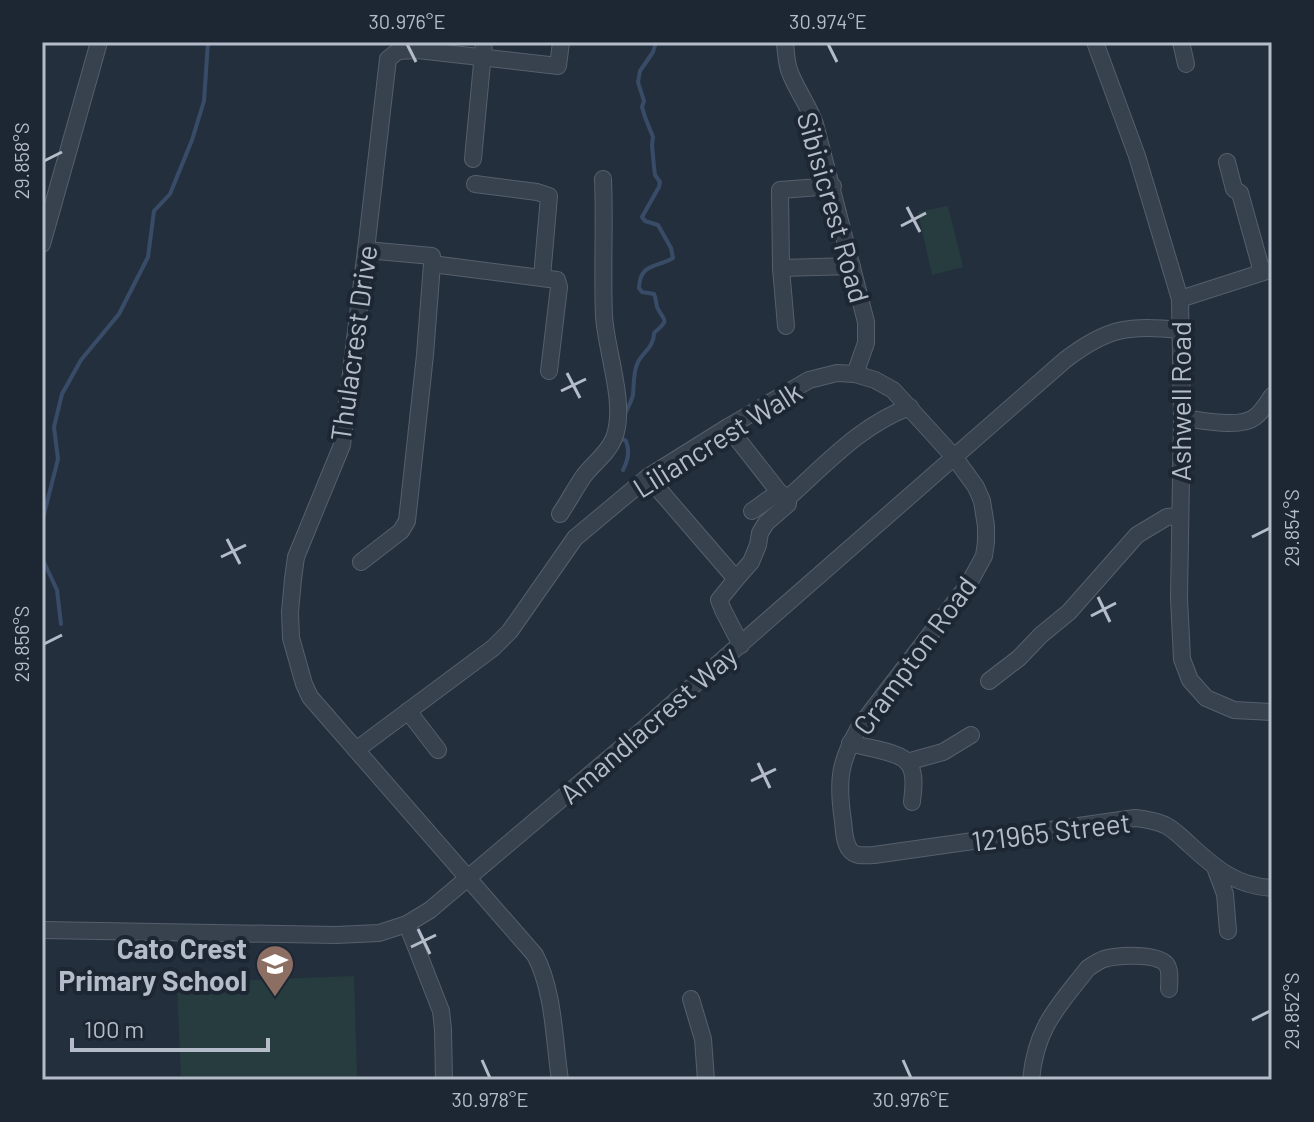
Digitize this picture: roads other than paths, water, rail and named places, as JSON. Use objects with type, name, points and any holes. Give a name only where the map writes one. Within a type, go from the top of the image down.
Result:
[{"type":"street","points":[[42,244],[99,42]]},
{"type":"street","points":[[418,46],[483,49],[519,63],[558,66],[561,42]]},
{"type":"street","name":"Sibisicrest Road","points":[[785,42],[788,69],[811,111],[833,186],[867,328],[866,343],[855,374]]},
{"type":"street","name":"Ashwell Road","points":[[1095,42],[1137,156],[1180,299],[1179,598],[1182,659],[1190,680],[1214,703],[1234,710],[1272,712]]},
{"type":"street","points":[[1181,42],[1186,64]]},
{"type":"street","name":"Thulacrest Drive","points":[[418,46],[394,53],[387,63],[342,445],[296,557],[290,612],[291,638],[310,697],[523,941],[542,969],[547,984],[560,1080]]},
{"type":"street","points":[[473,159],[483,49]]},
{"type":"street","points":[[1180,299],[1267,270],[1240,193],[1234,189],[1227,162]]},
{"type":"street","points":[[560,514],[584,475],[605,453],[616,428],[617,406],[604,320],[603,179]]},
{"type":"street","points":[[475,184],[524,189],[549,196],[542,277]]},
{"type":"street","points":[[786,326],[781,268],[780,190],[833,186]]},
{"type":"street","points":[[366,250],[432,256]]},
{"type":"street","points":[[361,562],[401,531],[407,521],[432,264],[557,280],[559,285],[549,371]]},
{"type":"street","points":[[781,268],[852,266]]},
{"type":"street","name":"Amandlacrest Way","points":[[42,930],[336,935],[379,933],[407,924],[430,910],[741,645],[1085,344],[1125,328],[1182,330]]},
{"type":"street","name":"Liliancrest Walk","points":[[356,750],[493,648],[510,631],[575,538],[648,477],[809,380],[837,373],[855,374],[885,385],[910,407],[955,458]]},
{"type":"street","points":[[1182,418],[1245,422],[1256,417],[1272,396]]},
{"type":"street","points":[[752,511],[784,495],[873,425],[910,407]]},
{"type":"street","points":[[728,427],[788,504],[766,523],[751,562],[719,600],[741,645]]},
{"type":"street","name":"Crampton Road","points":[[857,855],[849,850],[840,799],[841,769],[850,743],[968,585],[984,556],[986,526],[982,501],[955,458]]},
{"type":"street","points":[[648,477],[736,579]]},
{"type":"street","points":[[989,681],[1069,612],[1137,535],[1167,517],[1180,516]]},
{"type":"street","points":[[408,711],[438,750]]},
{"type":"street","points":[[907,762],[943,752],[971,735]]},
{"type":"street","points":[[850,743],[897,755],[907,762],[913,781],[912,802]]},
{"type":"street","name":"121965 Street","points":[[857,855],[1135,818],[1167,826],[1216,870],[1243,883],[1272,888]]},
{"type":"street","points":[[1216,870],[1225,894],[1228,931]]},
{"type":"street","points":[[407,924],[441,1011],[444,1080]]},
{"type":"street","points":[[1031,1080],[1036,1049],[1049,1019],[1096,962],[1147,956],[1165,963],[1169,989]]},
{"type":"street","points":[[691,999],[703,1039],[706,1080]]},
{"type":"waterway","points":[[42,522],[58,459],[54,427],[62,394],[81,360],[119,314],[148,257],[154,211],[170,194],[204,101],[208,42]]},
{"type":"waterway","points":[[625,414],[633,395],[638,362],[664,322],[654,294],[642,292],[640,280],[650,267],[673,258],[658,225],[642,217],[660,182],[655,175],[653,137],[642,107],[644,101],[638,82],[640,71],[656,42]]},
{"type":"waterway","points":[[621,438],[626,441],[628,449],[623,470]]},
{"type":"waterway","points":[[42,558],[57,590],[61,624]]},
{"type":"place","name":"Cato Crest Primary School","points":[[275,998]]}]
